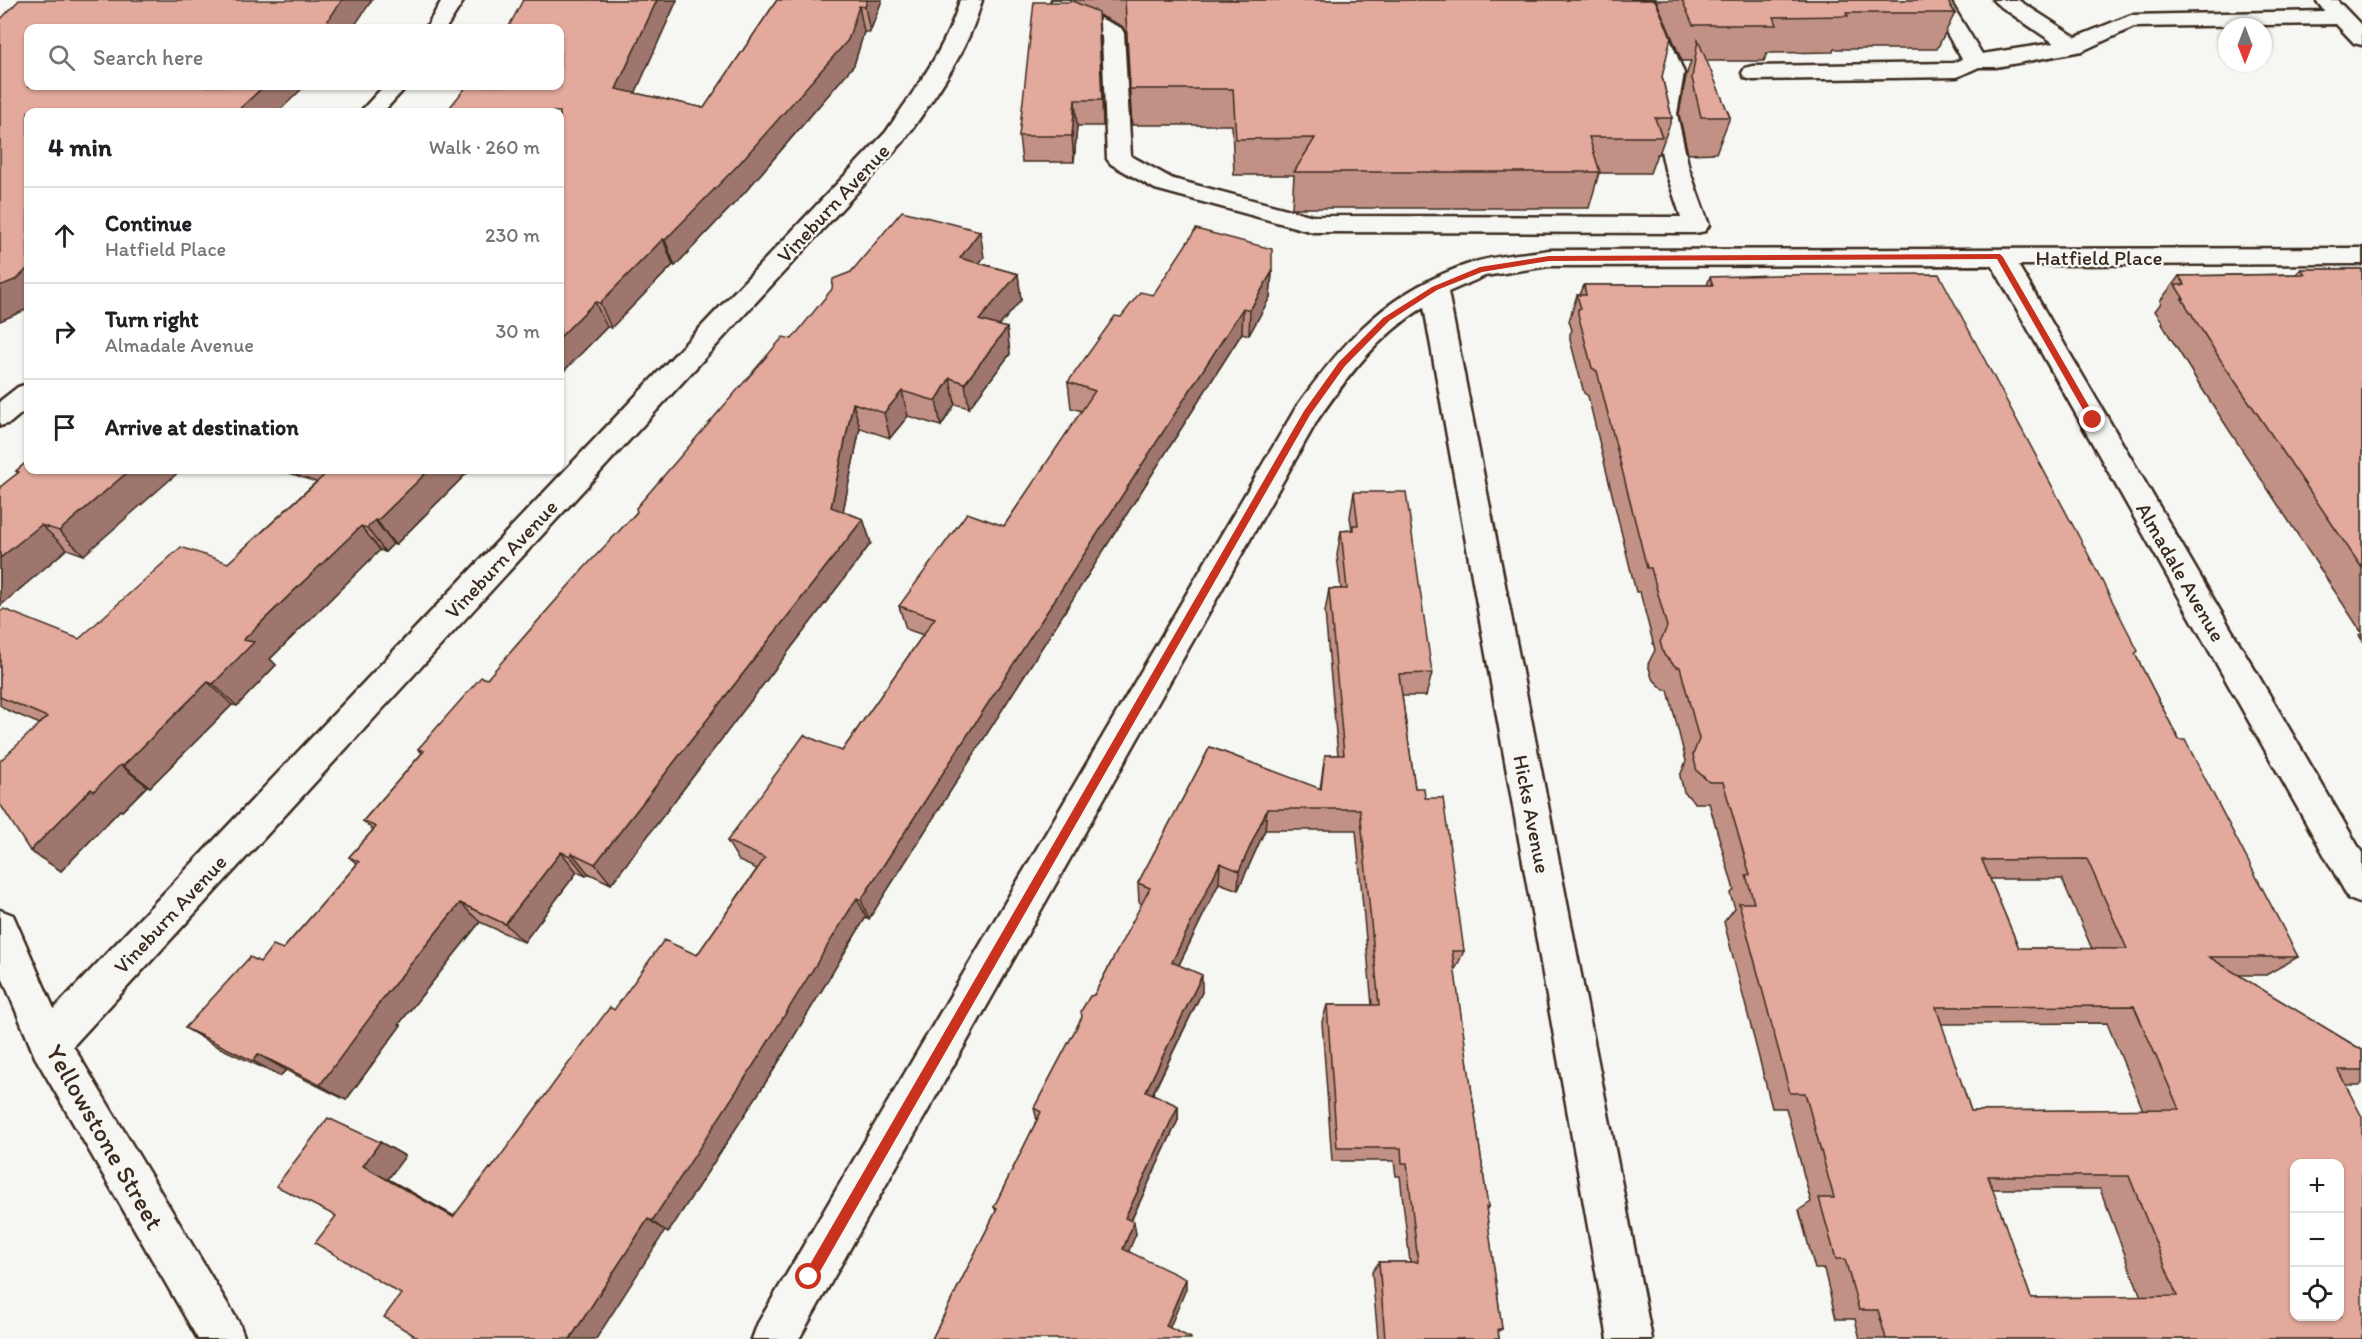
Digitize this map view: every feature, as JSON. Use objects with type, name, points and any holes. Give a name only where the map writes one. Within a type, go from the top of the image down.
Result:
[{"type":"street","points":[[438,24],[453,0]]},
{"type":"street","name":"Vineburn Avenue","points":[[49,1043],[895,136],[947,55],[969,11],[971,0]]},
{"type":"street","points":[[1063,0],[1062,9],[1113,33],[1119,159],[1164,184],[1313,224],[1696,225],[1677,169],[1665,114],[1673,73],[1643,0]]},
{"type":"street","points":[[1938,0],[1975,61]]},
{"type":"street","points":[[2004,0],[2074,46]]},
{"type":"street","points":[[2325,0],[2362,38]]},
{"type":"street","points":[[1753,73],[1957,70],[1975,61],[1996,60],[2074,46],[2131,21],[2341,17]]},
{"type":"street","points":[[375,108],[392,90]]},
{"type":"street","name":"Hatfield Place","points":[[774,1339],[1307,413],[1342,364],[1386,320],[1434,288],[1480,269],[1549,258],[2362,256]]},
{"type":"street","name":"Almadale Avenue","points":[[2000,257],[2362,887]]},
{"type":"street","name":"Hicks Avenue","points":[[1434,288],[1630,1339]]},
{"type":"street","points":[[0,416],[24,397]]},
{"type":"street","name":"Yellowstone Street","points":[[0,927],[49,1043],[223,1339]]},
{"type":"building","points":[[19,0],[342,0],[326,24],[24,24],[24,90],[260,90],[240,108],[24,108],[24,272],[17,279],[0,286],[0,20]]},
{"type":"building","points":[[523,0],[657,0],[616,89],[704,108],[777,0],[867,0],[865,7],[859,6],[848,40],[738,165],[600,303],[595,302],[564,333],[564,108],[449,108],[464,90],[564,90],[564,24],[510,24]]},
{"type":"building","points":[[1070,0],[1098,12],[1102,100],[1075,100],[1072,136],[1019,136],[1034,2],[1070,2]]},
{"type":"building","points":[[1125,0],[1655,0],[1671,37],[1662,77],[1672,118],[1655,118],[1662,137],[1589,137],[1600,172],[1294,172],[1315,138],[1236,139],[1233,89],[1130,89]]},
{"type":"building","points":[[1682,0],[1947,0],[1955,13],[1846,13],[1848,16],[1774,17],[1777,25],[1693,25]]},
{"type":"building","points":[[1698,40],[1730,117],[1701,117],[1692,78]]},
{"type":"building","points":[[902,211],[980,231],[960,258],[1018,274],[979,320],[1007,328],[965,383],[950,378],[936,401],[902,391],[884,413],[853,403],[831,507],[863,519],[595,864],[572,853],[570,856],[561,852],[505,924],[460,903],[376,1007],[320,1085],[258,1054],[253,1061],[185,1028],[250,957],[260,962],[273,945],[283,949],[359,862],[349,857],[376,827],[363,821],[424,751],[418,749],[481,677],[487,679],[585,567],[637,512],[636,508],[783,337],[792,339],[832,289],[833,279],[851,272]]},
{"type":"building","points":[[1196,229],[1272,249],[1272,272],[1250,310],[1243,308],[861,900],[857,898],[760,1055],[652,1221],[648,1219],[570,1339],[420,1339],[384,1317],[401,1294],[315,1243],[336,1216],[276,1186],[328,1118],[380,1142],[363,1166],[453,1217],[610,1007],[614,1010],[664,940],[697,955],[765,858],[727,841],[804,735],[842,751],[935,618],[899,606],[967,513],[1004,526],[1095,391],[1068,382],[1115,316],[1121,317],[1140,292],[1153,295]]},
{"type":"building","points":[[2301,269],[2362,269],[2362,568],[2220,359],[2175,285],[2185,285],[2179,276],[2305,274]]},
{"type":"building","points":[[1939,274],[2085,548],[2138,651],[2135,654],[2179,740],[2185,740],[2298,957],[2209,957],[2362,1050],[2362,1070],[2338,1070],[2362,1117],[2362,1339],[1886,1339],[1878,1310],[1859,1310],[1845,1259],[1836,1259],[1819,1198],[1834,1198],[1805,1093],[1790,1093],[1739,903],[1754,903],[1746,875],[1750,875],[1723,782],[1709,782],[1697,771],[1693,755],[1699,739],[1680,667],[1676,667],[1664,655],[1660,642],[1667,627],[1651,568],[1647,568],[1597,371],[1592,368],[1578,314],[1578,309],[1581,309],[1577,295],[1586,295],[1584,285],[1713,285],[1710,277]],"holes":[[[2087,859],[2127,949],[2019,948],[1982,860]],[[2134,1006],[2179,1109],[1971,1111],[1936,1007]],[[1988,1176],[2129,1176],[2177,1296],[2031,1298]]]},
{"type":"building","points":[[24,464],[24,474],[125,474],[59,531],[41,525],[0,558],[0,487],[19,472],[16,471]]},
{"type":"building","points":[[326,474],[425,474],[377,521],[375,520],[367,528],[361,526],[243,640],[254,642],[213,684],[208,682],[123,766],[120,765],[94,791],[91,789],[30,851],[0,804],[0,761],[47,717],[0,697],[0,612],[4,609],[79,639],[181,547],[228,563]]},
{"type":"building","points":[[1354,492],[1406,492],[1432,673],[1399,674],[1415,788],[1424,788],[1425,798],[1443,798],[1464,951],[1452,951],[1488,1207],[1486,1207],[1502,1329],[1498,1329],[1499,1339],[1385,1339],[1379,1262],[1418,1262],[1407,1163],[1402,1163],[1401,1148],[1337,1148],[1327,1005],[1379,1005],[1360,809],[1267,809],[1239,871],[1220,863],[1172,962],[1202,975],[1146,1091],[1178,1106],[1125,1218],[1134,1222],[1123,1249],[1186,1279],[1166,1326],[1191,1339],[932,1339],[997,1209],[994,1207],[1041,1112],[1034,1108],[1082,1017],[1081,1011],[1090,996],[1094,995],[1150,888],[1138,883],[1210,747],[1321,789],[1325,755],[1344,755],[1329,589],[1347,589],[1341,531],[1353,530],[1353,525],[1358,525]]},
{"type":"route","points":[[809,1277],[1307,413],[1342,364],[1386,320],[1434,288],[1480,269],[1549,258],[2000,257],[2093,420]]}]
